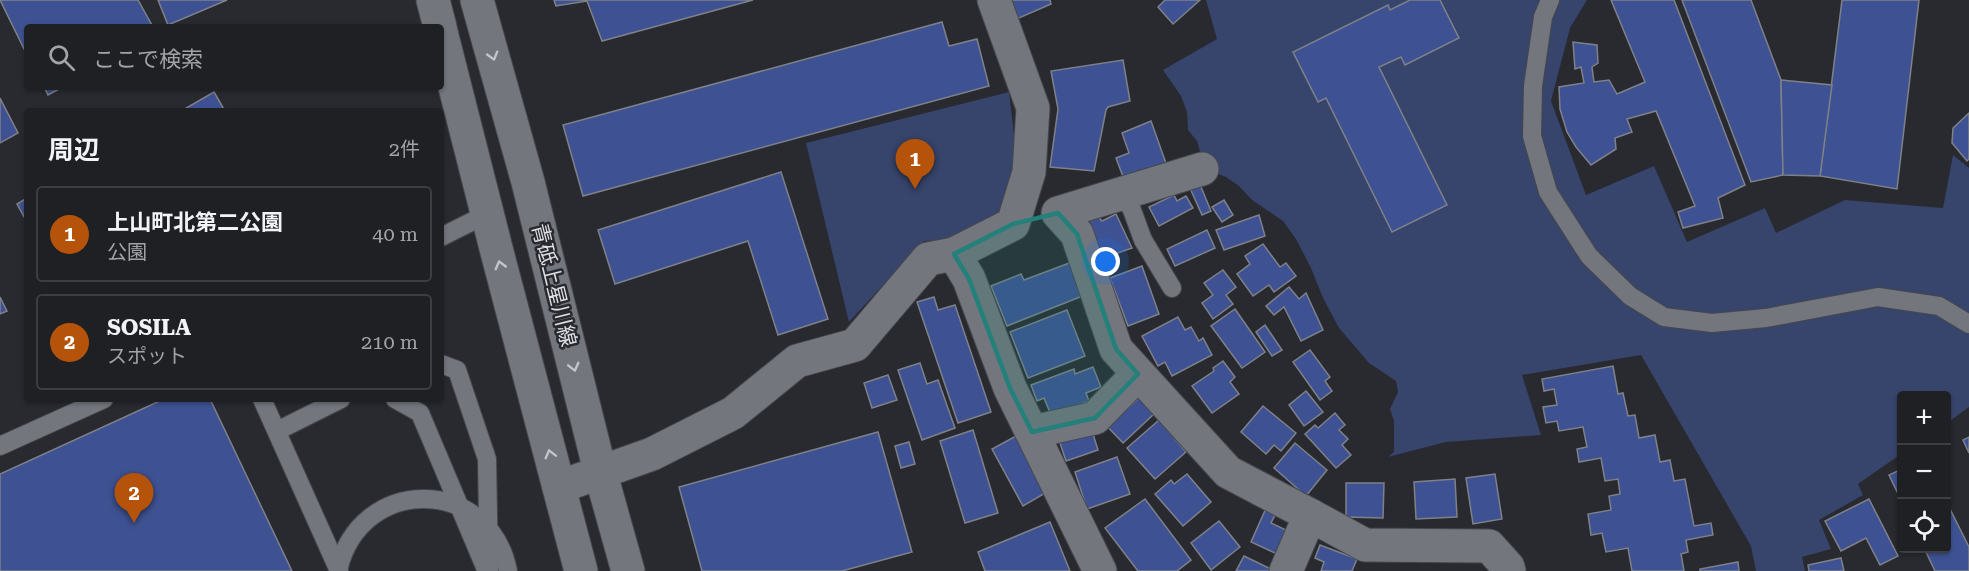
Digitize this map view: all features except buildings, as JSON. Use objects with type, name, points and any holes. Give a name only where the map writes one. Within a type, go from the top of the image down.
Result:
[{"type":"street","points":[[433,0],[439,24]]},
{"type":"street","name":"青砥上星川線","points":[[477,0],[528,182],[600,471],[628,571]]},
{"type":"street","points":[[994,0],[1033,108],[1029,172],[1013,224]]},
{"type":"street","points":[[444,44],[581,571]]},
{"type":"street","points":[[559,487],[652,454],[733,413],[797,361],[855,345],[928,259],[954,254],[1013,224],[1202,170]]},
{"type":"street","points":[[1058,213],[1077,234],[1116,349],[1228,472],[1365,545],[1489,546],[1509,571]]},
{"type":"street","points":[[954,254],[969,279],[1010,388],[1100,571]]},
{"type":"street","points":[[1032,432],[1095,418],[1138,374]]},
{"type":"street","points":[[1286,571],[1310,516]]},
{"type":"lane","points":[[1550,0],[1543,17],[1533,86],[1532,136],[1548,192],[1589,256],[1630,296],[1664,317],[1712,323],[1766,318],[1878,297],[1939,306],[1969,324]]},
{"type":"lane","points":[[1123,193],[1143,240],[1172,288]]},
{"type":"lane","points":[[444,236],[487,214]]},
{"type":"lane","points":[[444,365],[457,370],[487,459],[487,571]]},
{"type":"lane","points":[[0,446],[97,402]]},
{"type":"lane","points":[[263,402],[338,571]]},
{"type":"lane","points":[[277,431],[335,402]]},
{"type":"lane","points":[[401,402],[420,413],[487,571]]},
{"type":"lane","points":[[338,571],[348,540],[361,525],[376,512],[393,503],[412,499],[431,499],[450,503],[468,511],[496,538],[508,571]]},
{"type":"highlighted area","points":[[1058,213],[1077,234],[1116,349],[1138,374],[1095,418],[1032,432],[1010,388],[969,279],[954,254],[1013,224]]},
{"type":"shaded area","points":[[1206,0],[1587,0],[1570,28],[1551,101],[1586,195],[1654,166],[1687,242],[1765,208],[1776,233],[1845,200],[1943,208],[1953,155],[1969,168],[1969,407],[1951,420],[1951,391],[1897,391],[1897,457],[1858,484],[1863,495],[1819,520],[1831,549],[1802,557],[1805,571],[1756,571],[1751,546],[1641,355],[1522,375],[1541,435],[1446,442],[1388,457],[1394,452],[1394,421],[1390,409],[1398,392],[1396,381],[1369,363],[1339,328],[1296,239],[1283,221],[1252,200],[1239,186],[1226,177],[1210,171],[1203,162],[1197,141],[1188,130],[1187,112],[1181,96],[1163,70],[1217,39]]},
{"type":"shaded area","points":[[1009,92],[1018,169],[1008,210],[945,240],[924,241],[849,322],[806,143]]},
{"type":"place","name":"上山町北第二公園","points":[[915,189]]},
{"type":"place","name":"SOSILA","points":[[134,523]]}]
